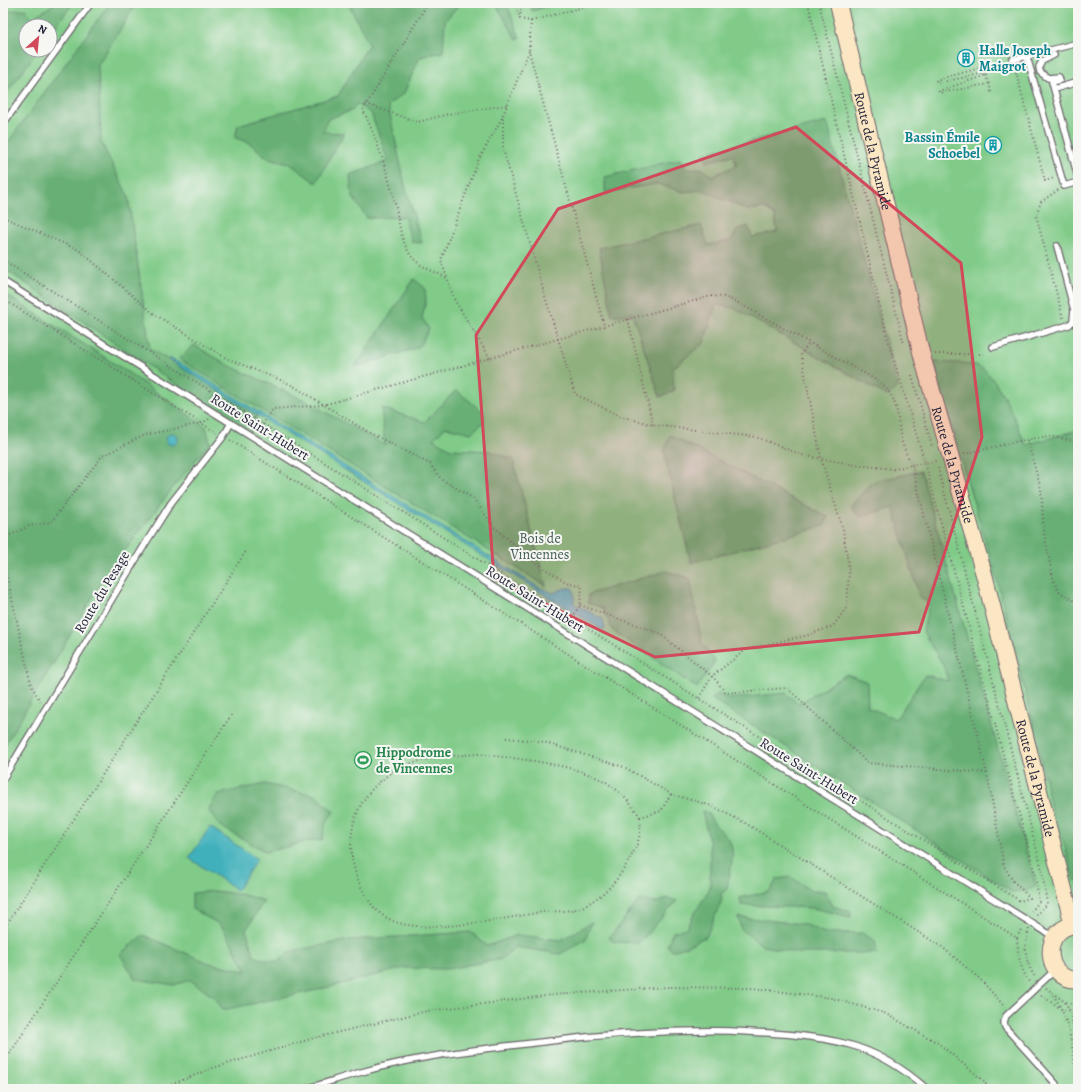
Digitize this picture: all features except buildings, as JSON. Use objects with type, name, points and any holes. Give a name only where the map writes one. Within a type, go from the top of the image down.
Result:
[{"type":"street","name":"Route de la Pyramide","points":[[838,3],[922,356],[985,578],[1076,925]]},
{"type":"street","points":[[1076,925],[1062,929],[1054,937],[1050,946],[1050,954],[1056,970],[1064,977],[1078,980]]},
{"type":"lane","points":[[3,124],[91,3]]},
{"type":"lane","points":[[1012,60],[1078,43]]},
{"type":"lane","points":[[1054,55],[1042,61],[1039,67],[1040,72],[1045,77],[1059,77],[1060,80],[1052,82],[1078,177]]},
{"type":"lane","points":[[1028,57],[1064,186],[1078,182]]},
{"type":"lane","points":[[1054,89],[1078,82]]},
{"type":"lane","points":[[1057,246],[1078,329]]},
{"type":"lane","name":"Route Saint-Hubert","points":[[3,281],[1054,937]]},
{"type":"lane","points":[[993,347],[1070,326],[1074,315]]},
{"type":"lane","name":"Route du Pesage","points":[[3,779],[171,504],[223,437],[231,423]]},
{"type":"lane","points":[[1056,970],[1010,1013],[1004,1022],[1005,1027],[1056,1084],[1056,1089]]},
{"type":"lane","points":[[305,1089],[358,1072],[443,1055],[604,1034],[696,1030],[758,1032],[848,1044],[878,1056],[904,1069],[927,1089]]},
{"type":"path","points":[[428,3],[363,110],[377,141],[392,189],[398,210],[403,241],[418,262],[447,278]]},
{"type":"path","points":[[515,3],[520,19]]},
{"type":"path","points":[[520,19],[522,3]]},
{"type":"path","points":[[520,19],[531,21],[598,3]]},
{"type":"path","points":[[808,3],[887,336],[925,463],[1035,873],[1039,902],[1028,915]]},
{"type":"path","name":"Route de la Pyramide","points":[[819,3],[905,346]]},
{"type":"path","points":[[490,358],[454,299],[441,260],[478,161],[503,114],[529,51],[531,21]]},
{"type":"path","points":[[529,51],[604,325]]},
{"type":"path","points":[[985,74],[937,83],[936,80],[1012,60],[1045,180],[1061,176]]},
{"type":"path","points":[[983,67],[991,92]]},
{"type":"path","points":[[985,74],[939,91],[939,93],[988,84]]},
{"type":"path","points":[[366,104],[418,122],[449,114],[507,105]]},
{"type":"path","points":[[503,114],[503,149],[557,339],[575,394],[620,416],[653,425],[756,437],[802,455],[856,465],[886,468],[940,460]]},
{"type":"path","points":[[3,217],[79,250],[154,314],[226,358],[290,384],[370,433],[430,464],[441,479],[474,499],[494,527],[533,561],[566,582],[582,586],[580,605],[572,616]]},
{"type":"path","points":[[3,260],[572,616],[1020,901],[1030,898],[1013,880],[1004,866],[987,773],[912,465],[903,447],[898,416],[888,389],[878,381],[760,314],[724,297],[711,296],[323,405],[273,409],[264,423]]},
{"type":"path","points":[[3,299],[1017,938]]},
{"type":"path","points":[[628,320],[653,425]]},
{"type":"path","points":[[699,698],[712,676],[747,649],[808,635],[833,626],[848,607],[850,570],[844,536],[821,458],[801,354],[810,342]]},
{"type":"path","points":[[922,356],[936,354],[983,354],[993,347]]},
{"type":"path","name":"Route de la Pyramide","points":[[910,369],[933,448]]},
{"type":"path","points":[[3,539],[29,526],[51,522],[102,456],[145,435],[202,423],[218,414]]},
{"type":"path","points":[[959,455],[1049,436],[1078,442]]},
{"type":"path","points":[[1027,440],[1041,489],[1044,533],[1053,578],[1058,591],[1078,603]]},
{"type":"path","name":"Route de la Pyramide","points":[[935,454],[1042,870],[1047,904],[1034,918]]},
{"type":"path","points":[[3,930],[246,550]]},
{"type":"path","points":[[3,558],[31,685],[45,709]]},
{"type":"path","points":[[580,605],[659,633],[712,676],[726,693],[787,688],[868,763],[987,773]]},
{"type":"path","points":[[3,1064],[232,714]]},
{"type":"path","points":[[506,738],[540,741],[624,767],[671,794],[712,806],[747,824],[942,947],[980,979],[1010,1013]]},
{"type":"path","points":[[478,754],[529,760],[570,769],[602,779],[624,797],[640,817],[639,843],[622,872],[606,892],[582,907],[435,927],[407,925],[389,920],[373,906],[358,883],[354,871],[350,848],[352,827],[358,808],[374,787],[396,769],[432,758],[478,754]]},
{"type":"path","points":[[640,817],[662,811],[671,794]]},
{"type":"path","points":[[1022,926],[1017,938],[1019,961],[1025,977],[1032,986]]},
{"type":"path","points":[[1028,931],[1025,942],[1026,957],[1032,973],[1038,981]]},
{"type":"path","points":[[160,1089],[213,1068],[299,1042],[427,1011],[553,995],[666,987],[753,988],[831,998],[884,1013],[938,1043],[984,1081],[989,1089]]},
{"type":"path","points":[[1045,987],[1065,1002],[1077,1006]]},
{"type":"path","points":[[1050,992],[1061,1009],[1067,1024],[1078,1088]]},
{"type":"path","points":[[1039,994],[1061,1009],[1070,1011]]},
{"type":"path","points":[[1065,1002],[1070,1011],[1078,1051]]},
{"type":"highlighted area","points":[[796,127],[961,263],[982,437],[919,632],[655,657],[494,579],[476,335],[558,209]]},
{"type":"green space","name":"Bois de Vincennes","points":[[3,3],[1078,3],[1078,1089],[3,1089]]},
{"type":"green space","points":[[56,3],[73,3],[58,23],[58,18],[32,18]]},
{"type":"green space","points":[[110,3],[137,3],[98,65],[101,142],[128,196],[150,349],[258,413],[250,434],[3,268],[3,149]]},
{"type":"green space","points":[[348,3],[460,3],[445,21],[443,52],[420,57],[404,93],[388,105],[405,186],[422,243],[412,242],[404,217],[367,218],[352,196],[350,175],[388,161],[371,113],[356,104],[353,110],[328,119],[323,132],[344,133],[316,183],[289,163],[268,158],[248,142],[235,138],[238,125],[338,96],[369,44]]},
{"type":"green space","points":[[495,3],[509,3],[507,5],[520,38],[517,40]]},
{"type":"green space","points":[[530,3],[559,3],[532,11]]},
{"type":"green space","points":[[26,9],[32,18],[18,18],[18,58],[32,58],[3,98],[3,12]]},
{"type":"green space","points":[[827,122],[898,386],[887,396],[734,308],[716,305],[704,343],[673,368],[674,391],[660,397],[632,313],[612,316],[599,248],[701,225],[708,245],[732,240],[737,230],[748,226],[752,237],[777,232],[775,216],[765,208],[747,210],[703,190],[684,192],[657,184],[605,192],[605,177],[681,159],[688,169],[701,168],[712,176],[737,165],[732,155],[707,162],[704,153]]},
{"type":"green space","points":[[414,279],[425,288],[426,301],[422,318],[429,329],[419,347],[355,367]]},
{"type":"green space","points":[[3,293],[123,369],[206,427],[210,443],[182,476],[104,578],[3,748]]},
{"type":"green space","points":[[194,345],[230,366],[300,398],[385,445],[381,408],[425,422],[456,390],[483,412],[484,422],[471,433],[446,427],[433,439],[451,449],[490,451],[513,459],[546,586],[179,359]]},
{"type":"green space","points":[[934,362],[970,364],[983,369],[991,377],[1005,399],[1026,445],[1078,430],[1078,880],[1074,880],[1063,840],[1055,829],[1034,726],[998,584]]},
{"type":"green space","points":[[670,435],[828,517],[824,526],[691,563],[664,453]]},
{"type":"green space","points":[[921,471],[1036,886],[1029,890],[1012,892],[712,699],[718,694],[728,699],[786,693],[798,704],[847,674],[867,682],[868,707],[896,719],[925,675],[948,681],[943,665],[923,632],[929,603],[920,598],[893,507],[860,517],[850,506],[874,481]]},
{"type":"green space","points":[[666,571],[690,578],[702,644],[715,661],[697,688],[612,630],[603,608],[588,603],[589,594]]},
{"type":"green space","points":[[265,784],[315,795],[334,812],[326,822],[322,841],[314,840],[266,852],[220,826],[208,810],[218,794]]},
{"type":"green space","points":[[702,811],[708,813],[714,823],[727,837],[732,849],[731,869],[727,889],[721,894],[722,900],[706,937],[684,947],[671,950],[667,945],[673,932],[686,928],[710,888],[710,845]]},
{"type":"green space","points":[[791,877],[811,891],[825,891],[833,906],[851,912],[851,917],[812,908],[741,905],[740,898],[770,891],[777,879]]},
{"type":"green space","points":[[215,891],[244,895],[264,901],[246,930],[255,957],[278,962],[288,952],[349,940],[471,932],[487,946],[518,935],[561,940],[592,922],[585,940],[560,954],[516,947],[501,959],[447,969],[404,968],[317,990],[223,1010],[215,998],[190,980],[174,985],[135,979],[120,954],[143,935],[209,963],[247,971],[221,925],[192,909],[192,893]]},
{"type":"green space","points":[[668,898],[677,901],[639,943],[614,942],[609,938],[639,900],[655,903]]},
{"type":"green space","points":[[738,917],[803,924],[825,933],[862,933],[875,941],[877,953],[797,953],[763,946],[741,929]]},
{"type":"water","points":[[169,358],[185,366],[538,587],[553,593],[565,588],[572,588],[574,592],[574,604],[603,619],[605,628],[603,630],[599,628],[545,595],[171,361]]},
{"type":"water","points":[[174,433],[177,434],[177,444],[170,445],[167,444],[166,437],[167,434]]},
{"type":"water","points":[[210,827],[257,859],[237,890],[189,858]]},
{"type":"place","name":"Halle Joseph Maigrot","points":[[966,58]]},
{"type":"place","name":"Bassin Émile Schoebel","points":[[993,145]]},
{"type":"place","name":"Hippodrome de Vincennes","points":[[363,760]]}]
